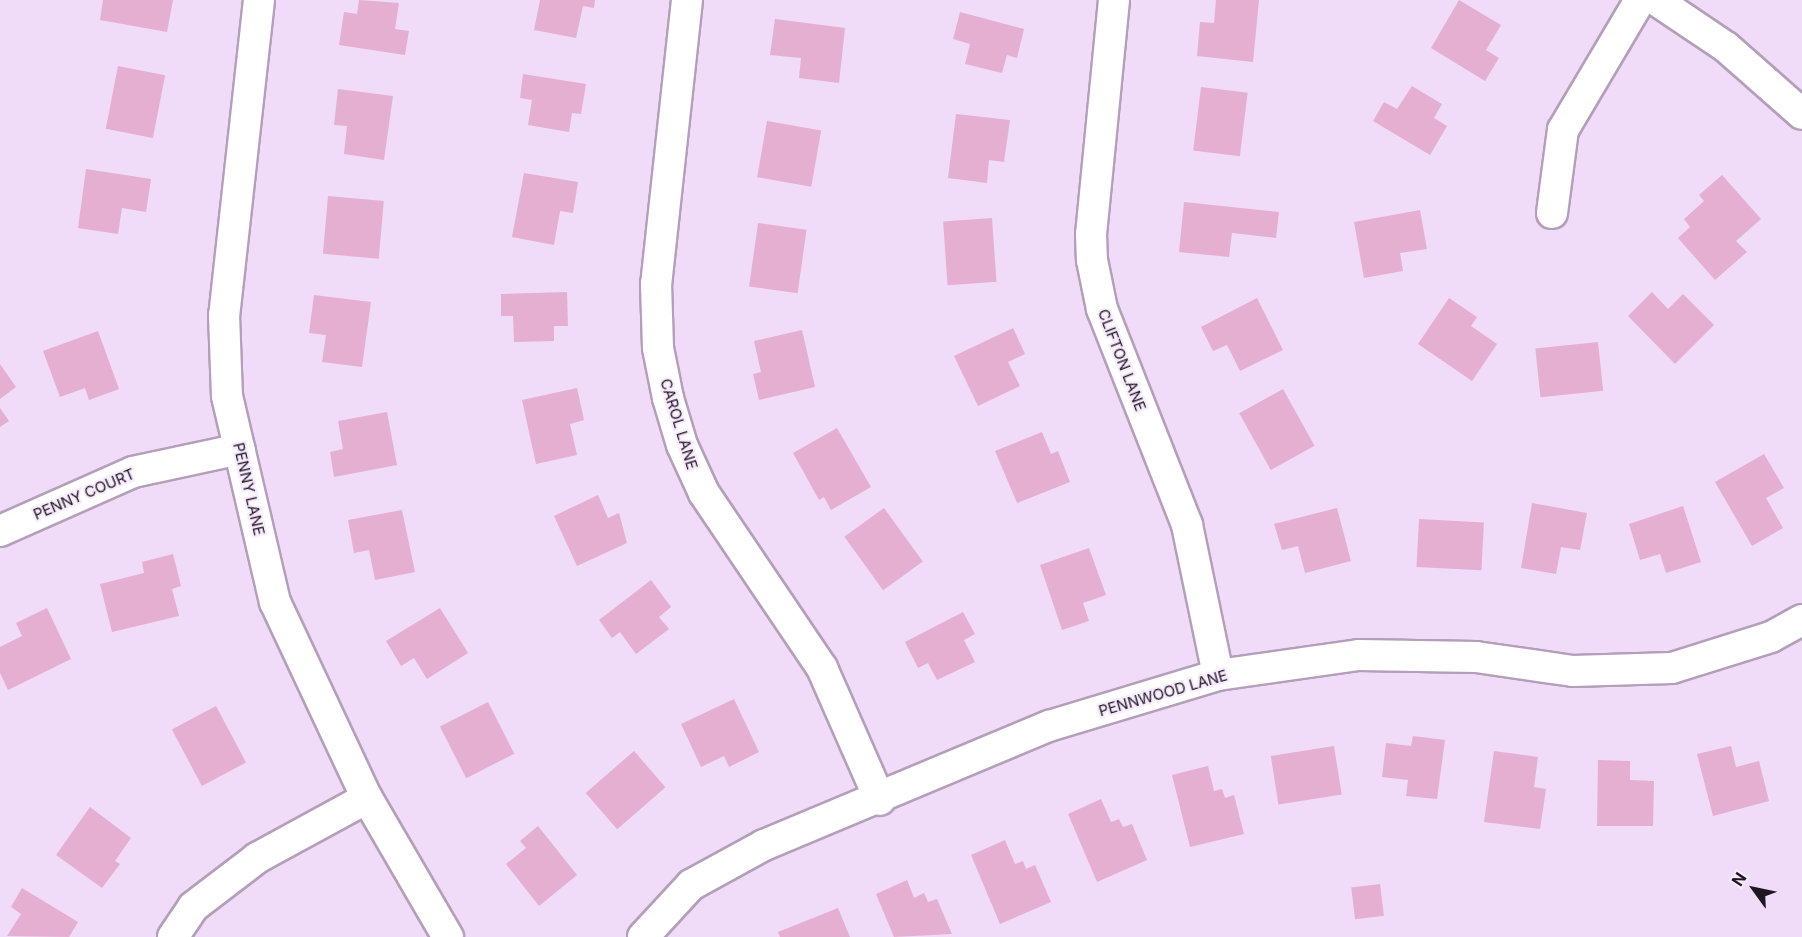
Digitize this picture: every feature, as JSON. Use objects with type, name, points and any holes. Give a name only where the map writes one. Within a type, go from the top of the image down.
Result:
[{"type":"street","name":"PENNY LANE","points":[[258,0],[223,349],[227,396],[276,602],[367,798],[448,937]]},
{"type":"street","name":"CAROL LANE","points":[[687,0],[656,284],[658,348],[668,398],[700,485],[822,668],[880,800]]},
{"type":"street","name":"CLIFTON LANE","points":[[1114,0],[1092,222],[1092,260],[1102,309],[1187,525],[1218,675]]},
{"type":"street","points":[[1552,213],[1563,130],[1640,0]]},
{"type":"street","points":[[1656,0],[1726,47],[1802,114]]},
{"type":"street","name":"PENNY COURT","points":[[0,531],[133,472],[240,449]]},
{"type":"street","name":"PENNWOOD LANE","points":[[643,937],[691,885],[764,845],[880,800],[1049,726],[1218,675],[1359,655],[1476,657],[1574,671],[1672,668],[1771,637],[1802,620]]},
{"type":"street","points":[[173,937],[194,907],[257,858],[367,798]]},
{"type":"building","points":[[103,0],[173,0],[167,32],[100,20]]},
{"type":"building","points":[[359,0],[399,3],[395,29],[409,31],[405,55],[339,45],[344,12],[357,14]]},
{"type":"building","points":[[540,0],[595,0],[594,8],[583,6],[576,38],[534,30]]},
{"type":"building","points":[[1216,0],[1259,0],[1253,62],[1197,56],[1200,22],[1214,23]]},
{"type":"building","points":[[1459,0],[1501,25],[1486,50],[1499,58],[1485,81],[1431,48]]},
{"type":"building","points":[[960,12],[1024,29],[1017,58],[1007,55],[1002,73],[965,64],[970,44],[953,39]]},
{"type":"building","points":[[775,19],[845,28],[839,83],[799,78],[801,58],[770,55]]},
{"type":"building","points":[[118,66],[165,75],[153,138],[106,129]]},
{"type":"building","points":[[523,74],[586,84],[581,114],[572,113],[569,132],[528,125],[532,100],[520,98]]},
{"type":"building","points":[[1412,86],[1442,104],[1434,118],[1447,126],[1430,155],[1373,121],[1384,102],[1397,109]]},
{"type":"building","points":[[1201,87],[1248,93],[1240,156],[1193,151]]},
{"type":"building","points":[[338,89],[393,96],[384,160],[344,154],[347,126],[334,125]]},
{"type":"building","points":[[956,114],[1010,120],[1004,162],[989,160],[987,183],[948,178]]},
{"type":"building","points":[[767,121],[821,131],[811,187],[757,177]]},
{"type":"building","points":[[86,169],[151,179],[146,212],[122,208],[118,234],[78,228]]},
{"type":"building","points":[[524,173],[578,182],[573,213],[560,211],[554,245],[512,237]]},
{"type":"building","points":[[1722,175],[1761,219],[1736,241],[1747,252],[1715,280],[1678,238],[1690,227],[1684,219],[1704,201],[1699,195]]},
{"type":"building","points":[[328,196],[384,201],[379,259],[323,254]]},
{"type":"building","points":[[1184,202],[1279,212],[1276,238],[1232,233],[1229,257],[1179,252]]},
{"type":"building","points":[[1420,210],[1427,249],[1400,253],[1403,271],[1364,278],[1354,222]]},
{"type":"building","points":[[992,218],[996,282],[948,285],[943,221]]},
{"type":"building","points":[[758,223],[807,230],[798,293],[749,286]]},
{"type":"building","points":[[567,292],[568,326],[554,326],[554,341],[514,342],[513,316],[501,316],[501,294]]},
{"type":"building","points":[[1652,292],[1668,309],[1683,294],[1714,325],[1675,364],[1628,316]]},
{"type":"building","points":[[314,295],[371,302],[362,367],[322,362],[326,335],[309,333]]},
{"type":"building","points":[[1257,298],[1283,350],[1240,371],[1227,345],[1213,351],[1201,327]]},
{"type":"building","points":[[1449,298],[1477,317],[1471,326],[1497,344],[1472,381],[1418,344]]},
{"type":"building","points":[[1013,328],[1025,354],[1008,362],[1020,386],[978,406],[954,356]]},
{"type":"building","points":[[802,330],[815,387],[759,400],[753,374],[761,372],[754,341]]},
{"type":"building","points":[[98,331],[119,389],[89,400],[85,388],[60,397],[43,351]]},
{"type":"building","points":[[1598,342],[1603,391],[1540,397],[1535,349]]},
{"type":"building","points":[[0,364],[16,387],[0,399]]},
{"type":"building","points":[[577,388],[584,420],[570,424],[577,455],[536,464],[522,400]]},
{"type":"building","points":[[1283,389],[1315,446],[1271,470],[1239,413]]},
{"type":"building","points":[[0,408],[9,421],[0,427]]},
{"type":"building","points":[[387,412],[397,465],[334,477],[330,452],[343,449],[338,421]]},
{"type":"building","points":[[837,428],[871,487],[831,510],[824,497],[819,500],[793,453]]},
{"type":"building","points":[[1042,432],[1051,454],[1058,451],[1070,482],[1017,503],[995,451]]},
{"type":"building","points":[[1764,454],[1784,488],[1766,498],[1783,528],[1752,546],[1715,482]]},
{"type":"building","points":[[598,495],[608,518],[619,513],[627,543],[577,566],[554,516]]},
{"type":"building","points":[[1532,503],[1587,513],[1580,550],[1561,547],[1556,574],[1521,568]]},
{"type":"building","points":[[1683,506],[1701,562],[1666,573],[1660,554],[1640,560],[1629,524]]},
{"type":"building","points":[[884,508],[923,561],[883,590],[844,537]]},
{"type":"building","points":[[1337,508],[1351,561],[1305,573],[1298,546],[1282,550],[1274,524]]},
{"type":"building","points":[[402,510],[415,572],[375,580],[369,550],[354,553],[348,520]]},
{"type":"building","points":[[1419,519],[1484,522],[1481,570],[1416,567]]},
{"type":"building","points":[[1089,548],[1106,595],[1083,603],[1089,621],[1062,630],[1040,565]]},
{"type":"building","points":[[173,554],[181,586],[172,589],[179,616],[112,632],[100,584],[144,573],[142,562]]},
{"type":"building","points":[[651,580],[671,607],[659,617],[669,629],[636,654],[620,632],[612,638],[599,620]]},
{"type":"building","points":[[47,608],[71,659],[8,690],[0,673],[0,647],[22,636],[16,623]]},
{"type":"building","points":[[440,608],[468,653],[427,679],[414,658],[401,666],[386,641]]},
{"type":"building","points":[[963,612],[975,634],[964,640],[975,662],[937,680],[928,663],[918,668],[905,642]]},
{"type":"building","points":[[734,699],[759,752],[729,767],[724,756],[701,767],[681,724]]},
{"type":"building","points":[[488,702],[514,754],[466,778],[440,727]]},
{"type":"building","points":[[216,706],[246,763],[202,786],[172,729]]},
{"type":"building","points":[[1413,736],[1445,740],[1437,799],[1406,796],[1408,780],[1382,777],[1386,743],[1411,746]]},
{"type":"building","points":[[1334,746],[1342,794],[1278,804],[1271,756]]},
{"type":"building","points":[[1731,746],[1736,767],[1759,761],[1769,801],[1713,816],[1697,754]]},
{"type":"building","points":[[634,751],[665,787],[617,829],[586,793]]},
{"type":"building","points":[[1494,751],[1538,757],[1534,787],[1546,789],[1540,829],[1484,822]]},
{"type":"building","points":[[1598,760],[1630,761],[1630,780],[1654,781],[1653,826],[1597,826]]},
{"type":"building","points":[[1208,766],[1214,791],[1222,789],[1225,798],[1234,795],[1244,834],[1190,847],[1172,775]]},
{"type":"building","points":[[1101,799],[1111,822],[1119,819],[1123,827],[1132,824],[1147,860],[1097,882],[1068,814]]},
{"type":"building","points":[[90,807],[131,838],[115,861],[120,864],[102,888],[56,855]]},
{"type":"building","points":[[538,826],[577,875],[539,906],[506,864],[526,848],[520,841]]},
{"type":"building","points":[[1005,840],[1015,864],[1023,861],[1026,869],[1035,865],[1051,902],[1000,924],[971,855]]},
{"type":"building","points":[[907,880],[914,898],[924,893],[928,902],[937,899],[952,934],[894,937],[876,894]]},
{"type":"building","points":[[1380,884],[1384,916],[1355,919],[1351,888]]},
{"type":"building","points":[[22,888],[78,922],[69,937],[7,936],[21,914],[11,907]]},
{"type":"building","points":[[838,908],[850,937],[780,937],[778,932]]}]
